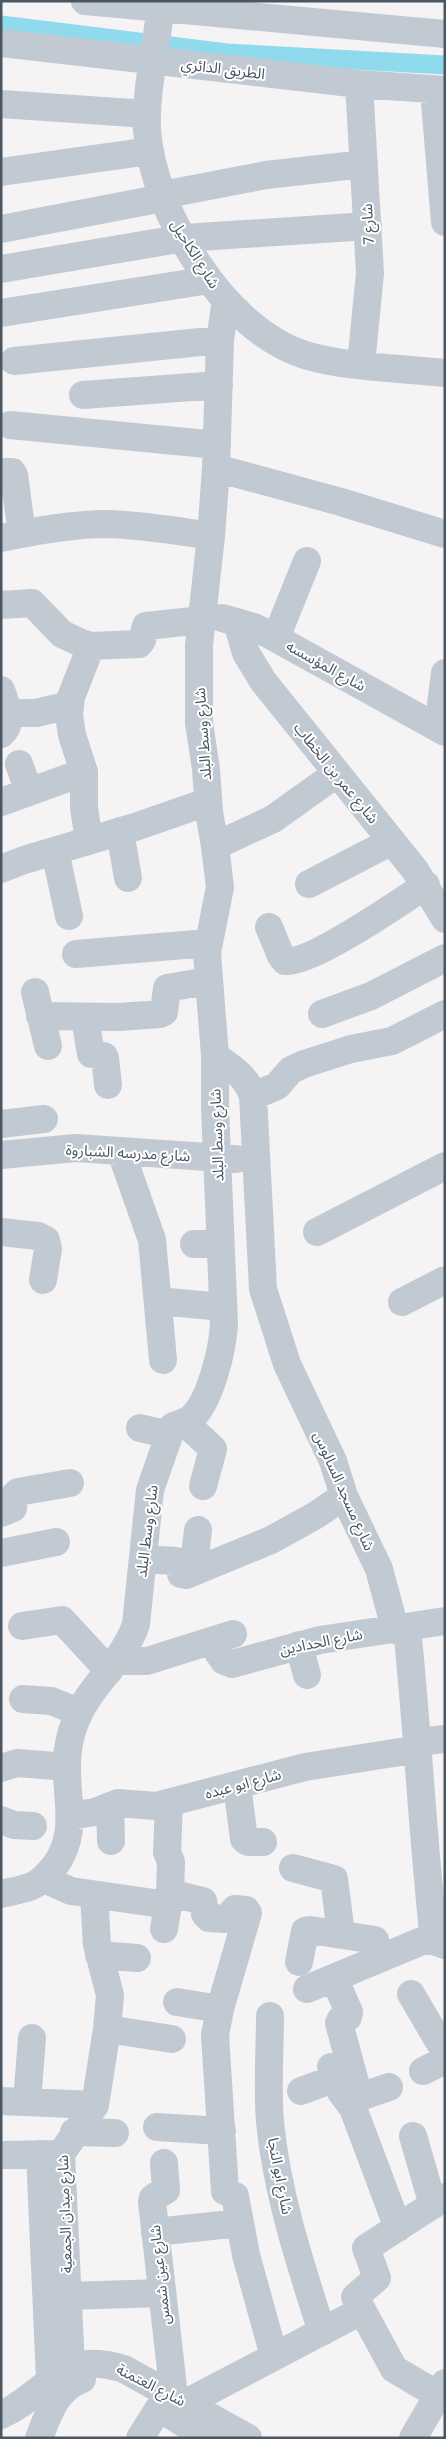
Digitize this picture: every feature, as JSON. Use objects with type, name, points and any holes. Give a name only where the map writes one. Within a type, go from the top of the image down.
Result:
[{"type":"street","points":[[85,1],[160,5],[445,34]]},
{"type":"street","name":"شارع الكاحيل","points":[[160,5],[147,114],[150,151],[163,196],[184,238],[217,290],[249,323],[283,346],[306,355],[361,364],[445,373]]},
{"type":"street","name":"الطريق الدائري","points":[[1,42],[359,84],[439,90]]},
{"type":"street","name":"شارع 7","points":[[359,84],[370,273],[361,364]]},
{"type":"street","points":[[439,90],[445,222]]},
{"type":"street","points":[[1,104],[147,114]]},
{"type":"street","points":[[1,172],[150,151]]},
{"type":"street","points":[[1,229],[266,175],[364,164]]},
{"type":"street","points":[[1,269],[184,238],[368,226]]},
{"type":"street","points":[[1,313],[217,290]]},
{"type":"street","name":"شارع وسط البلد","points":[[1,1894],[26,1888],[44,1879],[63,1854],[68,1840],[70,1816],[67,1767],[71,1736],[79,1712],[127,1645],[136,1624],[150,1490],[177,1428],[194,1415],[205,1396],[216,1369],[223,1342],[223,1307],[207,1244],[217,1159],[215,1056],[208,980],[208,943],[220,887],[207,802],[207,774],[199,724],[199,645],[211,536],[217,456],[220,340],[217,290]]},
{"type":"street","points":[[14,361],[220,340]]},
{"type":"street","points":[[84,395],[219,385]]},
{"type":"street","points":[[10,425],[217,456],[340,502],[445,534]]},
{"type":"street","points":[[1,472],[12,472],[14,475],[11,536],[74,525],[107,524],[140,526],[211,536]]},
{"type":"street","points":[[276,638],[307,561]]},
{"type":"street","points":[[2,612],[32,603],[62,634],[92,646],[70,705],[70,725],[84,772],[84,808],[89,841]]},
{"type":"street","name":"شارع المؤسسه","points":[[92,646],[139,644],[146,626],[202,617],[237,622],[254,627],[276,638],[441,730]]},
{"type":"street","name":"شارع عمر بن الخطاب","points":[[237,622],[246,653],[258,674],[336,774],[392,841],[434,887],[445,919]]},
{"type":"street","points":[[441,730],[445,673]]},
{"type":"street","points":[[4,713],[36,713],[70,705]]},
{"type":"street","points":[[19,764],[29,792]]},
{"type":"street","points":[[1,802],[84,772]]},
{"type":"street","points":[[215,846],[273,819],[336,774]]},
{"type":"street","points":[[1,869],[120,832],[207,802]]},
{"type":"street","points":[[120,832],[128,878]]},
{"type":"street","points":[[309,884],[392,841]]},
{"type":"street","points":[[55,851],[69,916]]},
{"type":"street","points":[[269,926],[281,956],[285,960],[295,960],[345,937],[434,887]]},
{"type":"street","points":[[76,954],[208,943]]},
{"type":"street","points":[[322,1014],[371,996],[445,958]]},
{"type":"street","points":[[48,1046],[37,1004],[85,1018],[160,1014],[164,1012],[167,988],[208,980]]},
{"type":"street","points":[[253,1096],[278,1086],[291,1070],[304,1064],[351,1049],[392,1041],[445,1014]]},
{"type":"street","points":[[85,1018],[91,1054],[104,1056],[108,1085]]},
{"type":"street","name":"شارع مسجد السالوس","points":[[215,1056],[240,1074],[249,1085],[253,1096],[263,1289],[287,1364],[333,1461],[344,1496],[379,1569],[396,1629],[408,1638],[418,1746],[423,1843],[439,1943]]},
{"type":"street","points":[[1,1124],[44,1119]]},
{"type":"street","name":"شارع مدرسه الشباروة","points":[[2,1147],[70,1148],[217,1159],[255,1159]]},
{"type":"street","points":[[121,1152],[149,1227],[164,1360]]},
{"type":"street","points":[[317,1232],[445,1166]]},
{"type":"street","points":[[1,1232],[38,1236],[46,1240],[48,1249],[43,1280]]},
{"type":"street","points":[[402,1302],[445,1280]]},
{"type":"street","points":[[158,1301],[223,1307]]},
{"type":"street","points":[[140,1428],[177,1428],[213,1449],[204,1486]]},
{"type":"street","points":[[1,1513],[13,1508],[14,1496],[18,1492],[70,1483]]},
{"type":"street","points":[[143,1559],[176,1561],[183,1575],[193,1572],[271,1540],[316,1515],[344,1496]]},
{"type":"street","points":[[193,1572],[198,1530]]},
{"type":"street","points":[[1,1553],[56,1542]]},
{"type":"street","name":"شارع الحدادين","points":[[113,1666],[147,1660],[221,1637],[224,1661],[229,1664],[299,1645],[396,1629],[434,1616]]},
{"type":"street","points":[[22,1626],[62,1620],[113,1666]]},
{"type":"street","points":[[299,1645],[307,1675]]},
{"type":"street","points":[[23,1699],[51,1701],[79,1712]]},
{"type":"street","name":"شارع ابو عبده","points":[[70,1816],[95,1812],[127,1802],[148,1807],[169,1804],[305,1767],[418,1746],[445,1739]]},
{"type":"street","points":[[1,1768],[17,1763],[67,1767]]},
{"type":"street","points":[[237,1786],[244,1839],[248,1842],[263,1842]]},
{"type":"street","points":[[167,1909],[171,1862],[167,1852],[169,1804]]},
{"type":"street","points":[[110,1806],[111,1841]]},
{"type":"street","points":[[1,1820],[14,1825],[32,1826]]},
{"type":"street","points":[[293,1868],[334,1879],[341,1934]]},
{"type":"street","points":[[44,1879],[66,1890],[167,1909],[202,1900],[205,1914],[209,1918],[226,1919],[235,1909],[246,1910],[248,1913],[220,2009],[216,2034],[207,2057],[222,2131],[226,2191],[235,2195],[246,2255],[274,2356]]},
{"type":"street","name":"شارع ميدان الجمعية","points":[[72,2372],[58,2147],[95,2105],[107,2029],[110,1995],[99,1955],[94,1895]]},
{"type":"street","points":[[299,1962],[305,1931],[310,1930],[375,1940],[378,1959]]},
{"type":"street","points":[[307,1989],[416,1943],[439,1943]]},
{"type":"street","points":[[99,1955],[137,1958]]},
{"type":"street","points":[[334,1978],[348,2012],[348,2017],[341,2019],[339,2023],[344,2086],[398,2228]]},
{"type":"street","points":[[411,1994],[445,2052]]},
{"type":"street","points":[[177,2002],[220,2009]]},
{"type":"street","name":"شارع ابو النجا","points":[[270,2016],[262,2120],[276,2164],[291,2231],[322,2332]]},
{"type":"street","points":[[107,2029],[172,2039]]},
{"type":"street","points":[[32,2038],[14,2101],[95,2105]]},
{"type":"street","points":[[301,2091],[344,2086],[388,2087]]},
{"type":"street","points":[[157,2127],[222,2131]]},
{"type":"street","points":[[1,2155],[58,2147],[115,2133]]},
{"type":"street","points":[[413,2136],[441,2202],[366,2248],[377,2278],[356,2294],[355,2300],[397,2372],[441,2389],[413,2438]]},
{"type":"street","name":"شارع ميدان الجمعية","points":[[58,2147],[72,2372]]},
{"type":"street","name":"شارع عين شمس","points":[[164,2163],[166,2190],[152,2200],[174,2406]]},
{"type":"street","points":[[156,2232],[240,2223]]},
{"type":"street","points":[[67,2296],[162,2293]]},
{"type":"street","points":[[140,2438],[174,2406],[361,2311]]},
{"type":"street","points":[[39,2438],[54,2401],[68,2387],[72,2372]]},
{"type":"street","points":[[1,2415],[72,2372],[120,2383],[174,2406],[207,2438]]},
{"type":"street","name":"شارع العتمنة","points":[[174,2406],[248,2438]]},
{"type":"waterway","points":[[1,25],[227,53],[445,65]]}]
